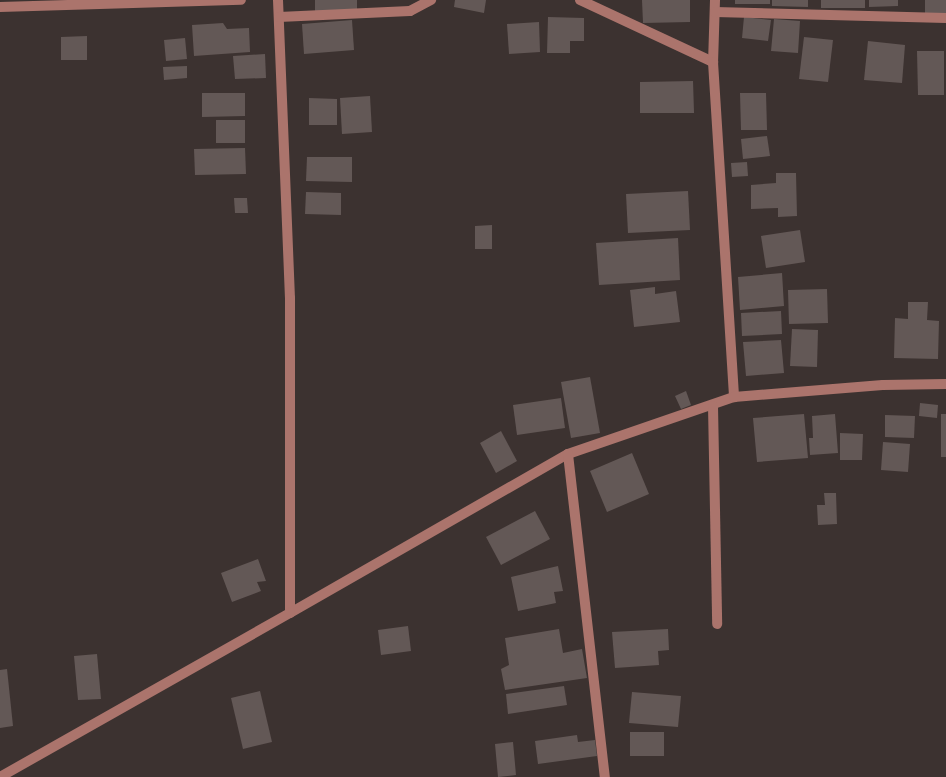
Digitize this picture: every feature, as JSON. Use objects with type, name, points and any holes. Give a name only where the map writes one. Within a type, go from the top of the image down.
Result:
[{"type":"street","points":[[0,7],[241,0]]},
{"type":"street","points":[[278,0],[290,298],[290,613]]},
{"type":"street","points":[[279,17],[410,11],[431,0]]},
{"type":"street","points":[[580,0],[712,62]]},
{"type":"street","points":[[715,0],[712,62],[734,396]]},
{"type":"street","points":[[714,16],[946,18]]},
{"type":"street","points":[[0,777],[568,454],[713,406],[734,396],[883,385],[946,384]]},
{"type":"street","points":[[713,406],[717,624]]},
{"type":"street","points":[[568,454],[605,777]]},
{"type":"building","points":[[315,0],[357,0],[357,12],[315,12]]},
{"type":"building","points":[[455,0],[486,0],[484,13],[454,7]]},
{"type":"building","points":[[642,0],[690,0],[690,22],[643,23]]},
{"type":"building","points":[[735,0],[770,0],[770,4],[735,4]]},
{"type":"building","points":[[772,0],[808,0],[808,7],[772,6]]},
{"type":"building","points":[[821,0],[865,0],[865,8],[821,8]]},
{"type":"building","points":[[869,0],[898,0],[898,6],[869,7]]},
{"type":"building","points":[[925,0],[946,0],[946,13],[925,13]]},
{"type":"building","points":[[548,17],[584,18],[584,41],[570,41],[570,53],[547,53]]},
{"type":"building","points":[[744,17],[771,20],[768,41],[742,38]]},
{"type":"building","points":[[774,19],[800,21],[798,53],[771,51]]},
{"type":"building","points":[[352,20],[354,50],[304,54],[302,24]]},
{"type":"building","points":[[539,22],[540,52],[509,54],[507,24]]},
{"type":"building","points":[[223,23],[227,29],[249,28],[250,52],[194,56],[192,25]]},
{"type":"building","points":[[87,36],[87,60],[61,60],[61,37]]},
{"type":"building","points":[[804,37],[833,40],[828,82],[799,79]]},
{"type":"building","points":[[185,38],[187,59],[166,61],[164,40]]},
{"type":"building","points":[[868,41],[905,45],[902,83],[864,80]]},
{"type":"building","points":[[917,51],[944,51],[944,95],[918,95]]},
{"type":"building","points":[[265,54],[266,78],[235,79],[233,56]]},
{"type":"building","points":[[187,66],[187,78],[164,80],[163,67]]},
{"type":"building","points":[[693,81],[694,113],[640,113],[640,82]]},
{"type":"building","points":[[202,93],[245,93],[245,116],[202,117]]},
{"type":"building","points":[[740,93],[766,93],[767,130],[741,130]]},
{"type":"building","points":[[370,96],[372,132],[342,134],[340,98]]},
{"type":"building","points":[[309,98],[337,99],[337,125],[309,125]]},
{"type":"building","points":[[216,120],[245,120],[245,143],[216,143]]},
{"type":"building","points":[[767,136],[770,156],[743,159],[741,139]]},
{"type":"building","points":[[245,148],[246,174],[195,175],[194,149]]},
{"type":"building","points":[[307,157],[352,157],[352,182],[306,181]]},
{"type":"building","points":[[747,162],[748,176],[732,177],[731,163]]},
{"type":"building","points":[[776,173],[796,173],[797,216],[778,217],[778,208],[751,209],[751,185],[776,183]]},
{"type":"building","points":[[688,191],[690,230],[628,233],[626,194]]},
{"type":"building","points":[[306,192],[341,193],[341,215],[305,214]]},
{"type":"building","points":[[234,198],[247,198],[248,213],[235,213]]},
{"type":"building","points":[[492,225],[492,249],[475,249],[475,226]]},
{"type":"building","points":[[800,230],[805,262],[766,268],[761,236]]},
{"type":"building","points":[[678,238],[680,280],[599,285],[596,243]]},
{"type":"building","points":[[782,273],[784,306],[740,310],[738,277]]},
{"type":"building","points":[[655,287],[655,294],[676,291],[680,322],[634,327],[630,290]]},
{"type":"building","points":[[827,289],[828,323],[789,324],[788,290]]},
{"type":"building","points":[[908,302],[928,302],[927,320],[939,321],[938,359],[894,358],[895,318],[908,319]]},
{"type":"building","points":[[781,311],[782,334],[742,336],[741,313]]},
{"type":"building","points":[[792,329],[818,330],[817,367],[790,366]]},
{"type":"building","points":[[781,340],[784,373],[746,376],[743,342]]},
{"type":"building","points":[[590,377],[600,433],[571,438],[561,382]]},
{"type":"building","points":[[686,391],[691,405],[681,409],[675,396]]},
{"type":"building","points":[[561,398],[565,428],[517,435],[513,405]]},
{"type":"building","points":[[920,403],[938,405],[937,418],[919,416]]},
{"type":"building","points":[[804,414],[808,458],[757,462],[753,418]]},
{"type":"building","points":[[835,414],[838,453],[810,455],[809,438],[813,438],[812,416]]},
{"type":"building","points":[[941,414],[946,414],[946,457],[941,457]]},
{"type":"building","points":[[885,415],[915,416],[914,438],[885,437]]},
{"type":"building","points":[[501,431],[517,461],[496,473],[480,443]]},
{"type":"building","points":[[840,433],[863,434],[862,460],[840,460]]},
{"type":"building","points":[[883,442],[910,444],[908,472],[881,470]]},
{"type":"building","points":[[632,453],[649,494],[607,512],[590,471]]},
{"type":"building","points":[[824,493],[836,493],[837,524],[818,525],[817,505],[825,505]]},
{"type":"building","points":[[535,511],[550,539],[501,565],[486,537]]},
{"type":"building","points":[[258,559],[266,581],[257,582],[261,591],[232,602],[221,573]]},
{"type":"building","points":[[558,566],[563,591],[554,592],[556,603],[518,611],[511,577]]},
{"type":"building","points":[[408,626],[411,651],[381,655],[378,630]]},
{"type":"building","points":[[559,629],[563,653],[582,649],[587,678],[505,690],[501,669],[509,665],[505,638]]},
{"type":"building","points":[[668,629],[669,650],[658,651],[659,665],[615,668],[612,632]]},
{"type":"building","points":[[97,654],[101,699],[78,700],[74,656]]},
{"type":"building","points":[[7,669],[13,726],[0,728],[0,670]]},
{"type":"building","points":[[564,686],[567,705],[508,714],[506,694]]},
{"type":"building","points":[[260,691],[272,742],[243,749],[231,698]]},
{"type":"building","points":[[632,692],[681,696],[678,727],[629,723]]},
{"type":"building","points":[[630,732],[664,732],[664,756],[630,756]]},
{"type":"building","points":[[577,735],[578,742],[595,740],[597,756],[538,764],[535,741]]},
{"type":"building","points":[[513,742],[516,775],[498,777],[495,744]]}]
